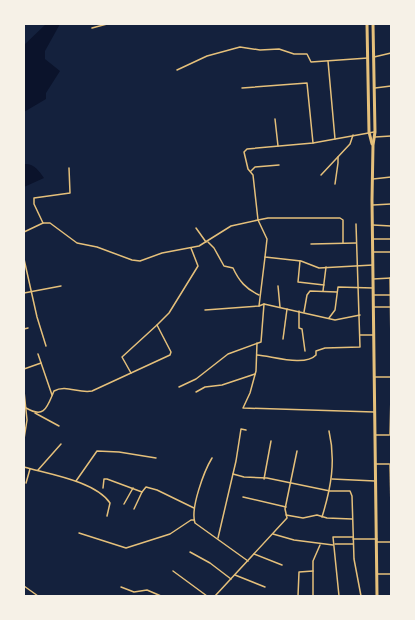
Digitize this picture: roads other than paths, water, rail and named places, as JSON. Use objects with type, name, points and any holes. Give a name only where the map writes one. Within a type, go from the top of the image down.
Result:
[{"type":"highway","points":[[367,24],[369,132],[373,145]]},
{"type":"highway","points":[[373,24],[375,132],[373,145],[372,225],[377,596]]},
{"type":"highway","points":[[368,58],[374,57]]},
{"type":"street","points":[[92,28],[106,24]]},
{"type":"street","points":[[177,70],[207,56],[243,47],[260,50],[282,49],[294,54],[307,54],[311,62],[368,58]]},
{"type":"street","points":[[374,57],[391,53]]},
{"type":"street","points":[[328,60],[335,139]]},
{"type":"street","points":[[242,88],[307,83],[313,143]]},
{"type":"street","points":[[375,88],[391,86]]},
{"type":"street","points":[[275,119],[278,146]]},
{"type":"street","points":[[259,306],[259,295],[267,239],[258,220],[251,171],[247,168],[244,155],[245,150],[313,143],[375,132]]},
{"type":"street","points":[[321,175],[350,144],[353,135]]},
{"type":"street","points":[[370,136],[391,136]]},
{"type":"street","points":[[335,184],[338,157]]},
{"type":"street","points":[[251,171],[255,167],[279,165]]},
{"type":"street","points":[[43,223],[34,204],[34,198],[70,193],[69,168]]},
{"type":"street","points":[[372,179],[391,177]]},
{"type":"street","points":[[372,205],[391,204]]},
{"type":"street","points":[[24,232],[43,223],[50,223],[76,244],[97,248],[132,260],[140,261],[162,253],[191,248],[206,242],[231,226],[268,218],[340,218],[343,220],[342,243]]},
{"type":"street","points":[[257,355],[290,361],[309,360],[315,357],[316,351],[322,348],[360,347],[359,288],[356,266],[356,224]]},
{"type":"street","points":[[372,225],[391,226]]},
{"type":"street","points":[[196,228],[206,242],[214,248],[224,266],[233,268],[239,280],[250,291],[259,295]]},
{"type":"street","points":[[373,239],[391,239]]},
{"type":"street","points":[[311,244],[356,243]]},
{"type":"street","points":[[131,373],[122,357],[169,313],[198,266],[191,248]]},
{"type":"street","points":[[373,252],[391,252]]},
{"type":"street","points":[[265,257],[300,261],[319,268],[373,265]]},
{"type":"street","points":[[24,259],[31,292],[46,346]]},
{"type":"street","points":[[300,261],[298,282],[324,285]]},
{"type":"street","points":[[323,290],[326,268]]},
{"type":"street","points":[[373,278],[391,278],[391,346]]},
{"type":"street","points":[[316,290],[317,284]]},
{"type":"street","points":[[24,293],[61,286]]},
{"type":"street","points":[[278,286],[280,307]]},
{"type":"street","points":[[329,318],[335,310],[338,287],[373,288]]},
{"type":"street","points":[[304,312],[307,295],[310,291],[323,290],[337,292]]},
{"type":"street","points":[[373,295],[391,295]]},
{"type":"street","points":[[205,310],[259,306],[264,304],[335,320],[360,315]]},
{"type":"street","points":[[179,387],[196,379],[228,354],[261,342],[264,304]]},
{"type":"street","points":[[373,307],[390,307]]},
{"type":"street","points":[[283,340],[287,309]]},
{"type":"street","points":[[299,311],[300,328],[302,329],[305,351]]},
{"type":"street","points":[[35,413],[43,411],[54,391],[62,388],[85,392],[92,391],[168,357],[171,354],[157,325]]},
{"type":"street","points":[[24,329],[28,328]]},
{"type":"street","points":[[360,335],[374,335]]},
{"type":"street","points":[[257,343],[255,374],[250,393],[243,408],[374,412]]},
{"type":"street","points":[[38,354],[52,395]]},
{"type":"street","points":[[24,369],[41,363]]},
{"type":"street","points":[[196,392],[205,387],[222,385],[232,380],[255,374]]},
{"type":"street","points":[[374,377],[391,377]]},
{"type":"street","points":[[24,391],[27,420],[24,439]]},
{"type":"street","points":[[375,435],[390,435],[391,394]]},
{"type":"street","points":[[26,408],[59,426]]},
{"type":"street","points":[[218,538],[233,474],[240,429],[246,430]]},
{"type":"street","points":[[322,517],[332,479],[333,452],[329,431]]},
{"type":"street","points":[[264,479],[271,441]]},
{"type":"street","points":[[38,470],[61,444]]},
{"type":"street","points":[[76,481],[97,451],[119,452],[156,458]]},
{"type":"street","points":[[216,596],[287,518],[286,507],[297,451]]},
{"type":"street","points":[[212,458],[204,474],[194,508],[195,523],[218,538],[248,561]]},
{"type":"street","points":[[375,464],[390,464],[391,509]]},
{"type":"street","points":[[24,467],[76,481],[100,493],[108,500],[110,507],[107,516]]},
{"type":"street","points":[[26,483],[30,469]]},
{"type":"street","points":[[233,474],[244,477],[267,478],[290,484],[330,491],[350,492],[352,496],[353,544],[361,596]]},
{"type":"street","points":[[102,488],[104,479],[107,478],[142,492]]},
{"type":"street","points":[[332,479],[375,480]]},
{"type":"street","points":[[134,509],[146,487],[151,487],[194,508]]},
{"type":"street","points":[[124,504],[133,488]]},
{"type":"street","points":[[243,497],[286,507]]},
{"type":"street","points":[[286,515],[303,518],[316,515],[322,517],[352,519]]},
{"type":"street","points":[[80,533],[126,548],[170,534],[191,520],[194,520]]},
{"type":"street","points":[[273,534],[320,545],[353,544]]},
{"type":"street","points":[[339,596],[333,536],[391,542]]},
{"type":"street","points":[[313,596],[313,571],[315,555],[320,545]]},
{"type":"street","points":[[190,552],[210,563],[231,579]]},
{"type":"street","points":[[254,554],[282,565]]},
{"type":"street","points":[[173,571],[207,596]]},
{"type":"street","points":[[298,596],[299,572],[313,571]]},
{"type":"street","points":[[377,574],[391,574]]},
{"type":"street","points":[[235,575],[264,587]]},
{"type":"street","points":[[24,586],[38,596]]},
{"type":"street","points":[[121,587],[134,592],[147,590],[161,596]]},
{"type":"water","points":[[46,24],[60,24],[45,51],[45,59],[60,71],[46,93],[46,99],[24,112],[24,45]]},
{"type":"water","points":[[24,164],[33,166],[44,178],[24,187]]}]
